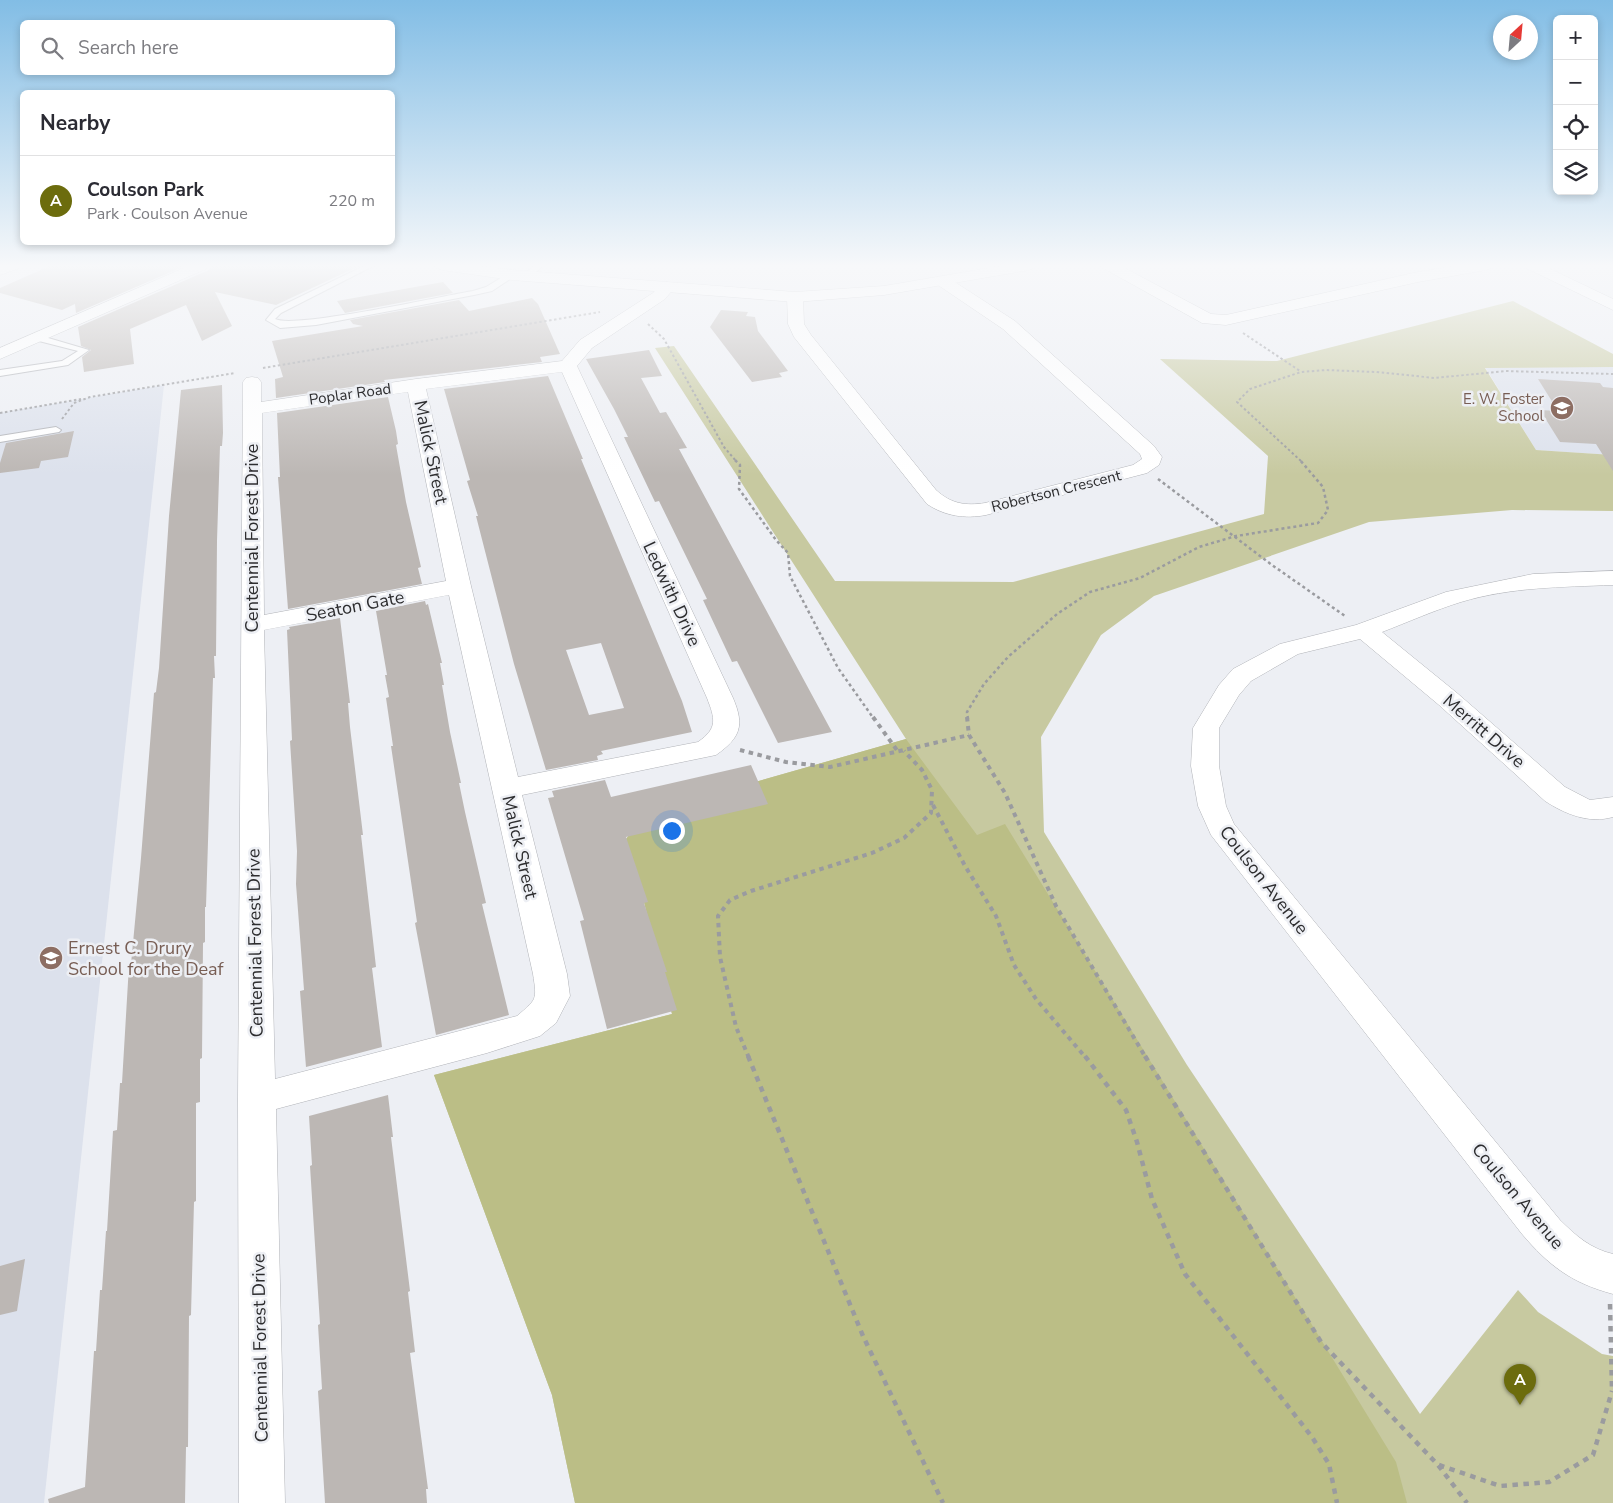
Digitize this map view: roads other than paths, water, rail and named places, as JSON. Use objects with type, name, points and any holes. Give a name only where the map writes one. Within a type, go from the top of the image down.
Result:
[{"type":"street","points":[[0,354],[44,335]]},
{"type":"street","points":[[568,366],[586,344],[599,335]]},
{"type":"street","name":"Robertson Crescent","points":[[802,335],[929,494],[942,506],[974,511],[1140,469],[1152,461],[1152,456],[1147,450],[1020,335]]},
{"type":"street","name":"Poplar Road","points":[[251,383],[416,384],[568,366]]},
{"type":"street","name":"Ledwith Drive","points":[[507,789],[706,749],[723,736],[728,722],[727,714],[568,366]]},
{"type":"street","name":"Centennial Forest Drive","points":[[251,383],[256,1099],[262,1503]]},
{"type":"street","name":"Malick Street","points":[[256,1099],[487,1039],[528,1026],[544,1012],[553,996],[550,974],[459,586],[416,384]]},
{"type":"street","name":"Coulson Avenue","points":[[1611,1274],[1586,1266],[1561,1250],[1221,828],[1212,806],[1205,766],[1206,728],[1228,691],[1242,675],[1289,650],[1364,630],[1454,597],[1502,586],[1533,581],[1613,578]]},
{"type":"street","name":"Seaton Gate","points":[[252,625],[459,586]]},
{"type":"street","name":"Merritt Drive","points":[[1364,630],[1448,699],[1555,794],[1568,803],[1588,810],[1613,808]]},
{"type":"lane","points":[[0,373],[65,363],[85,350],[38,338]]},
{"type":"lane","points":[[0,439],[56,430]]},
{"type":"place","name":"E. W. Foster School","points":[[1562,408]]},
{"type":"place","name":"Ernest C. Drury School for the Deaf","points":[[51,958]]},
{"type":"place","name":"Coulson Park","points":[[1520,1405]]}]
